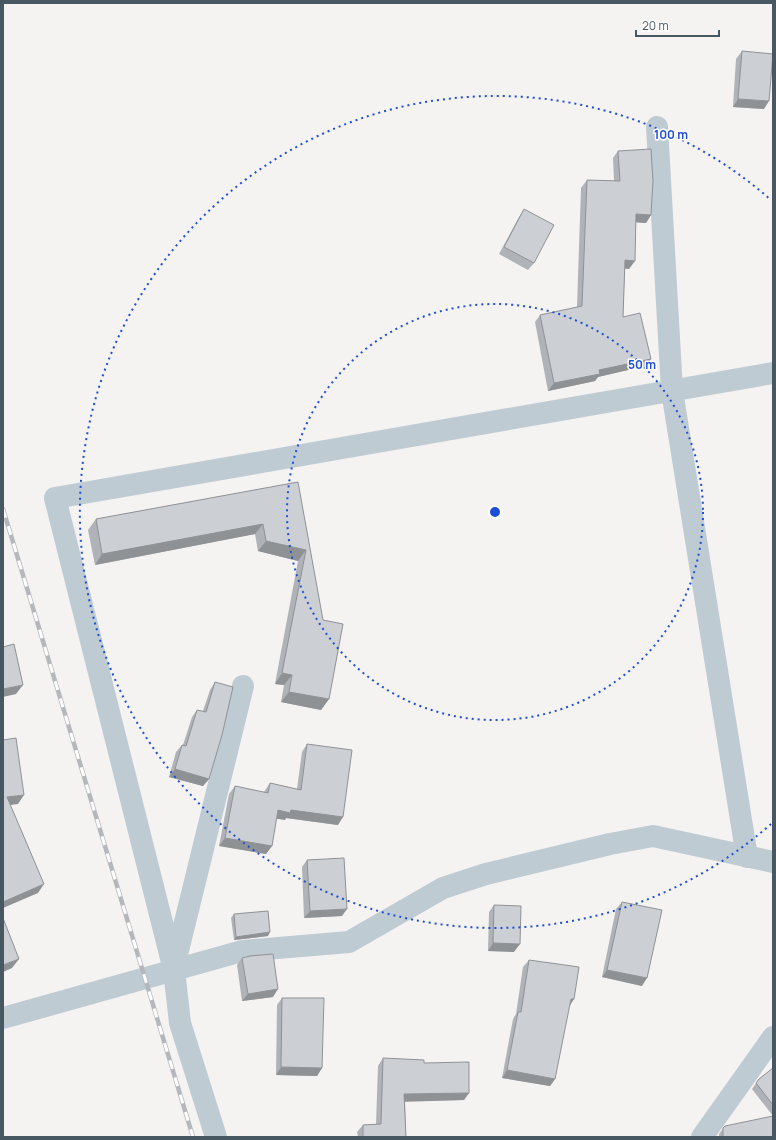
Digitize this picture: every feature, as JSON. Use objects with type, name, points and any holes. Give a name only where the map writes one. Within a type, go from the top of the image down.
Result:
[{"type":"street","points":[[657,128],[672,391],[747,857]]},
{"type":"street","points":[[216,1137],[180,1023],[174,970],[55,498],[773,373]]},
{"type":"street","points":[[174,970],[243,686]]},
{"type":"street","points":[[3,1018],[242,951],[349,942],[443,888],[486,874],[610,844],[653,836],[773,862]]},
{"type":"street","points":[[702,1137],[773,1037]]},
{"type":"building","points":[[742,51],[773,54],[769,101],[738,99]]},
{"type":"building","points":[[651,149],[653,181],[651,215],[636,214],[635,261],[625,260],[623,317],[640,313],[651,359],[599,370],[600,374],[554,383],[540,315],[582,306],[587,180],[620,181],[618,151]]},
{"type":"building","points":[[524,209],[554,225],[534,263],[504,247]]},
{"type":"building","points":[[298,482],[323,620],[343,624],[329,699],[289,692],[292,675],[282,673],[306,550],[266,541],[263,524],[102,554],[96,519]]},
{"type":"building","points":[[14,644],[23,685],[3,689],[3,647]]},
{"type":"building","points":[[215,682],[233,687],[222,735],[209,779],[175,769],[182,745],[186,746],[197,710],[206,712]]},
{"type":"building","points":[[16,738],[24,795],[7,797],[44,884],[3,902],[3,740]]},
{"type":"building","points":[[307,744],[352,750],[343,817],[291,810],[290,813],[278,810],[272,846],[225,838],[235,786],[268,793],[270,783],[301,790]]},
{"type":"building","points":[[344,858],[347,909],[310,911],[307,860]]},
{"type":"building","points":[[622,902],[662,910],[647,978],[607,970]]},
{"type":"building","points":[[494,905],[521,906],[520,944],[493,943]]},
{"type":"building","points":[[268,911],[270,932],[236,937],[234,914]]},
{"type":"building","points":[[3,918],[19,959],[3,965]]},
{"type":"building","points":[[273,954],[278,989],[248,994],[242,958]]},
{"type":"building","points":[[529,960],[579,967],[574,999],[571,999],[555,1079],[507,1070],[518,1012],[521,1012]]},
{"type":"building","points":[[282,998],[324,998],[322,1068],[281,1067]]},
{"type":"building","points":[[383,1058],[424,1060],[424,1063],[469,1062],[469,1093],[404,1094],[406,1137],[363,1137],[363,1125],[381,1124]]},
{"type":"building","points":[[773,1068],[773,1105],[756,1083]]},
{"type":"building","points":[[773,1116],[773,1137],[723,1137],[723,1128],[725,1126]]},
{"type":"railway","points":[[3,509],[193,1137]]}]
